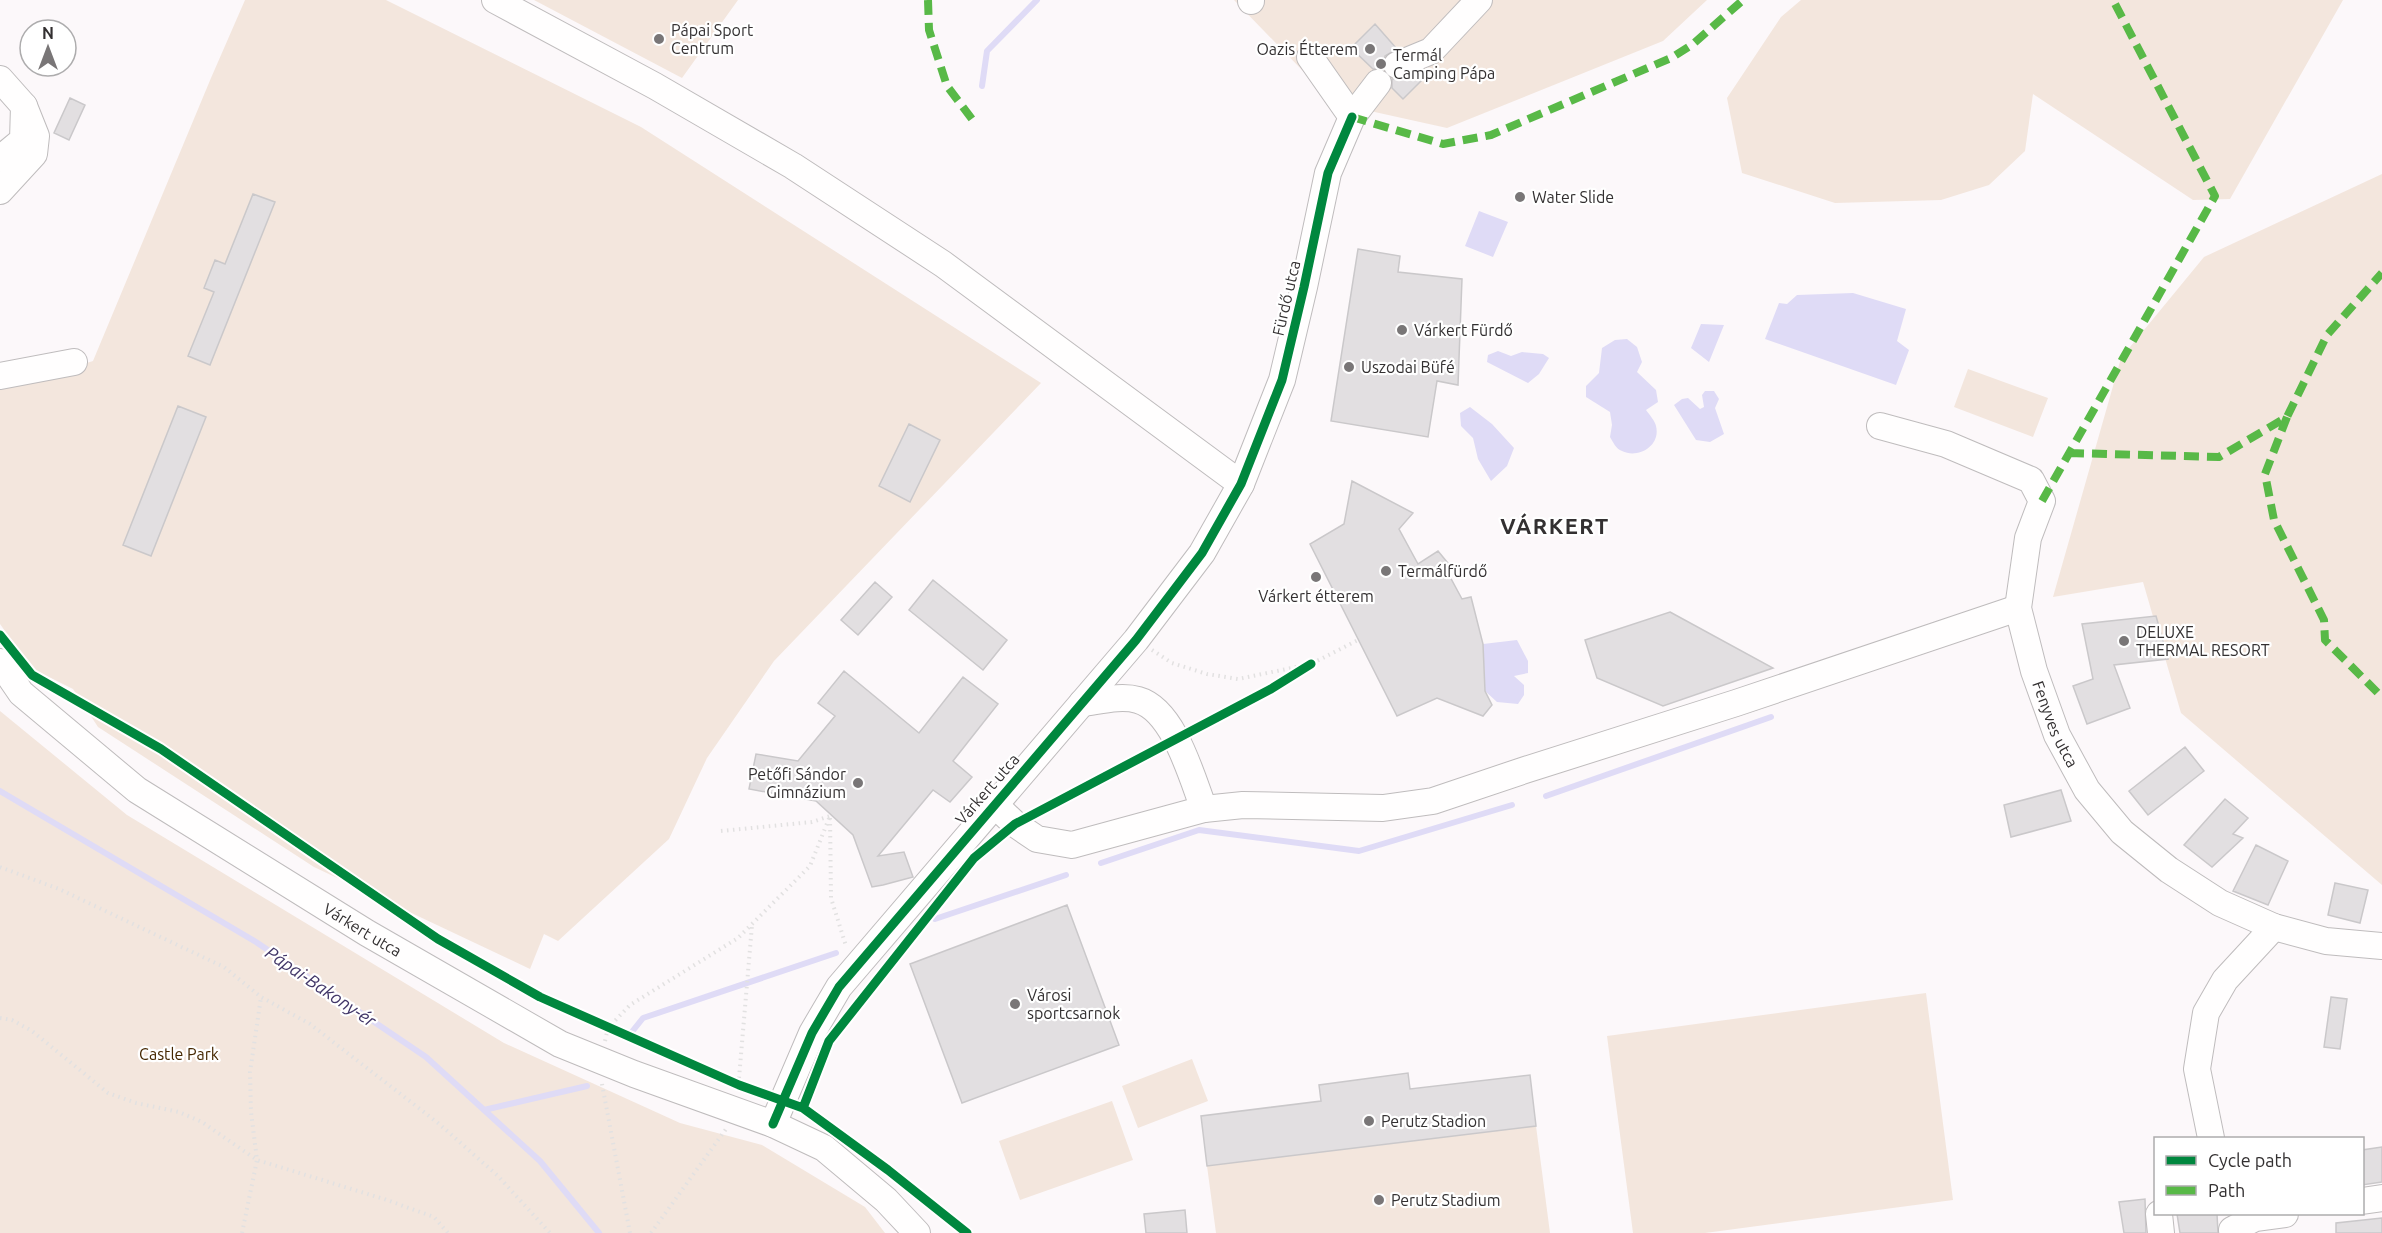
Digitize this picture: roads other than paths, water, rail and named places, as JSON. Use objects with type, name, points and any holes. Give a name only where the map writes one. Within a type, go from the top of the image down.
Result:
[{"type":"street","points":[[495,0],[655,86],[794,166],[943,264],[1241,484]]},
{"type":"street","points":[[1397,64],[1431,51],[1479,0]]},
{"type":"street","points":[[1310,57],[1352,117]]},
{"type":"street","points":[[0,79],[24,106],[36,136],[34,154],[0,191]]},
{"type":"street","name":"Fürdő utca","points":[[1241,484],[1282,380],[1328,173],[1352,117],[1378,83]]},
{"type":"street","points":[[0,159],[22,140],[24,106]]},
{"type":"street","points":[[0,376],[74,362]]},
{"type":"street","name":"Fenyves utca","points":[[1880,426],[1946,444],[2031,480],[2042,501],[2028,538],[2018,608],[2034,671],[2057,735],[2087,790],[2122,832],[2169,870],[2220,903],[2274,927],[2325,940],[2382,946]]},
{"type":"street","name":"Várkert utca","points":[[773,1124],[812,1033],[839,987],[1136,640],[1202,554],[1241,484]]},
{"type":"street","points":[[994,804],[1015,824],[1037,839],[1072,845],[1204,809],[1243,805],[1383,808],[1433,801],[1736,704],[2018,608]]},
{"type":"street","name":"Várkert utca","points":[[0,662],[21,693],[137,790],[367,933],[560,1044],[773,1124],[824,1149],[886,1200],[916,1233]]},
{"type":"street","points":[[1082,702],[1128,699],[1138,700],[1152,707],[1165,720],[1176,738],[1204,809]]},
{"type":"street","points":[[2211,1137],[2197,1069],[2206,1012],[2225,980],[2274,927]]},
{"type":"street","points":[[2364,1201],[2382,1198]]},
{"type":"street","points":[[2159,1215],[2162,1233]]},
{"type":"street","points":[[2231,1225],[2277,1215]]},
{"type":"street","points":[[2291,1215],[2294,1233]]},
{"type":"waterway","points":[[982,86],[987,51],[1037,0]]},
{"type":"waterway","points":[[1546,796],[1771,717]]},
{"type":"waterway","name":"Pápai-Bakony-ér","points":[[0,791],[256,942],[426,1057],[540,1161],[599,1233]]},
{"type":"waterway","points":[[1101,863],[1199,830],[1359,851],[1512,805]]},
{"type":"waterway","points":[[935,919],[1066,875]]},
{"type":"waterway","points":[[631,1033],[643,1018],[836,953]]},
{"type":"waterway","points":[[484,1110],[587,1086]]},
{"type":"place","name":"Pápai Sport Centrum","points":[[659,39]]},
{"type":"place","name":"Oazis Étterem","points":[[1370,49]]},
{"type":"place","name":"Termál Camping Pápa","points":[[1381,64]]},
{"type":"place","name":"Water Slide","points":[[1520,197]]},
{"type":"place","name":"Várkert Fürdő","points":[[1402,330]]},
{"type":"place","name":"Uszodai Büfé","points":[[1349,367]]},
{"type":"place","name":"Termálfürdő","points":[[1386,571]]},
{"type":"place","name":"Várkert étterem","points":[[1316,577]]},
{"type":"place","name":"DELUXE THERMAL RESORT","points":[[2124,641]]},
{"type":"place","name":"Petőfi Sándor Gimnázium","points":[[858,783]]},
{"type":"place","name":"Városi sportcsarnok","points":[[1015,1004]]},
{"type":"place","name":"Perutz Stadion","points":[[1369,1121]]},
{"type":"place","name":"Perutz Stadium","points":[[1379,1200]]},
{"type":"district","name":"VÁRKERT","points":[[1555,525]]},
{"type":"park label","name":"Castle Park","points":[[179,1054]]}]
